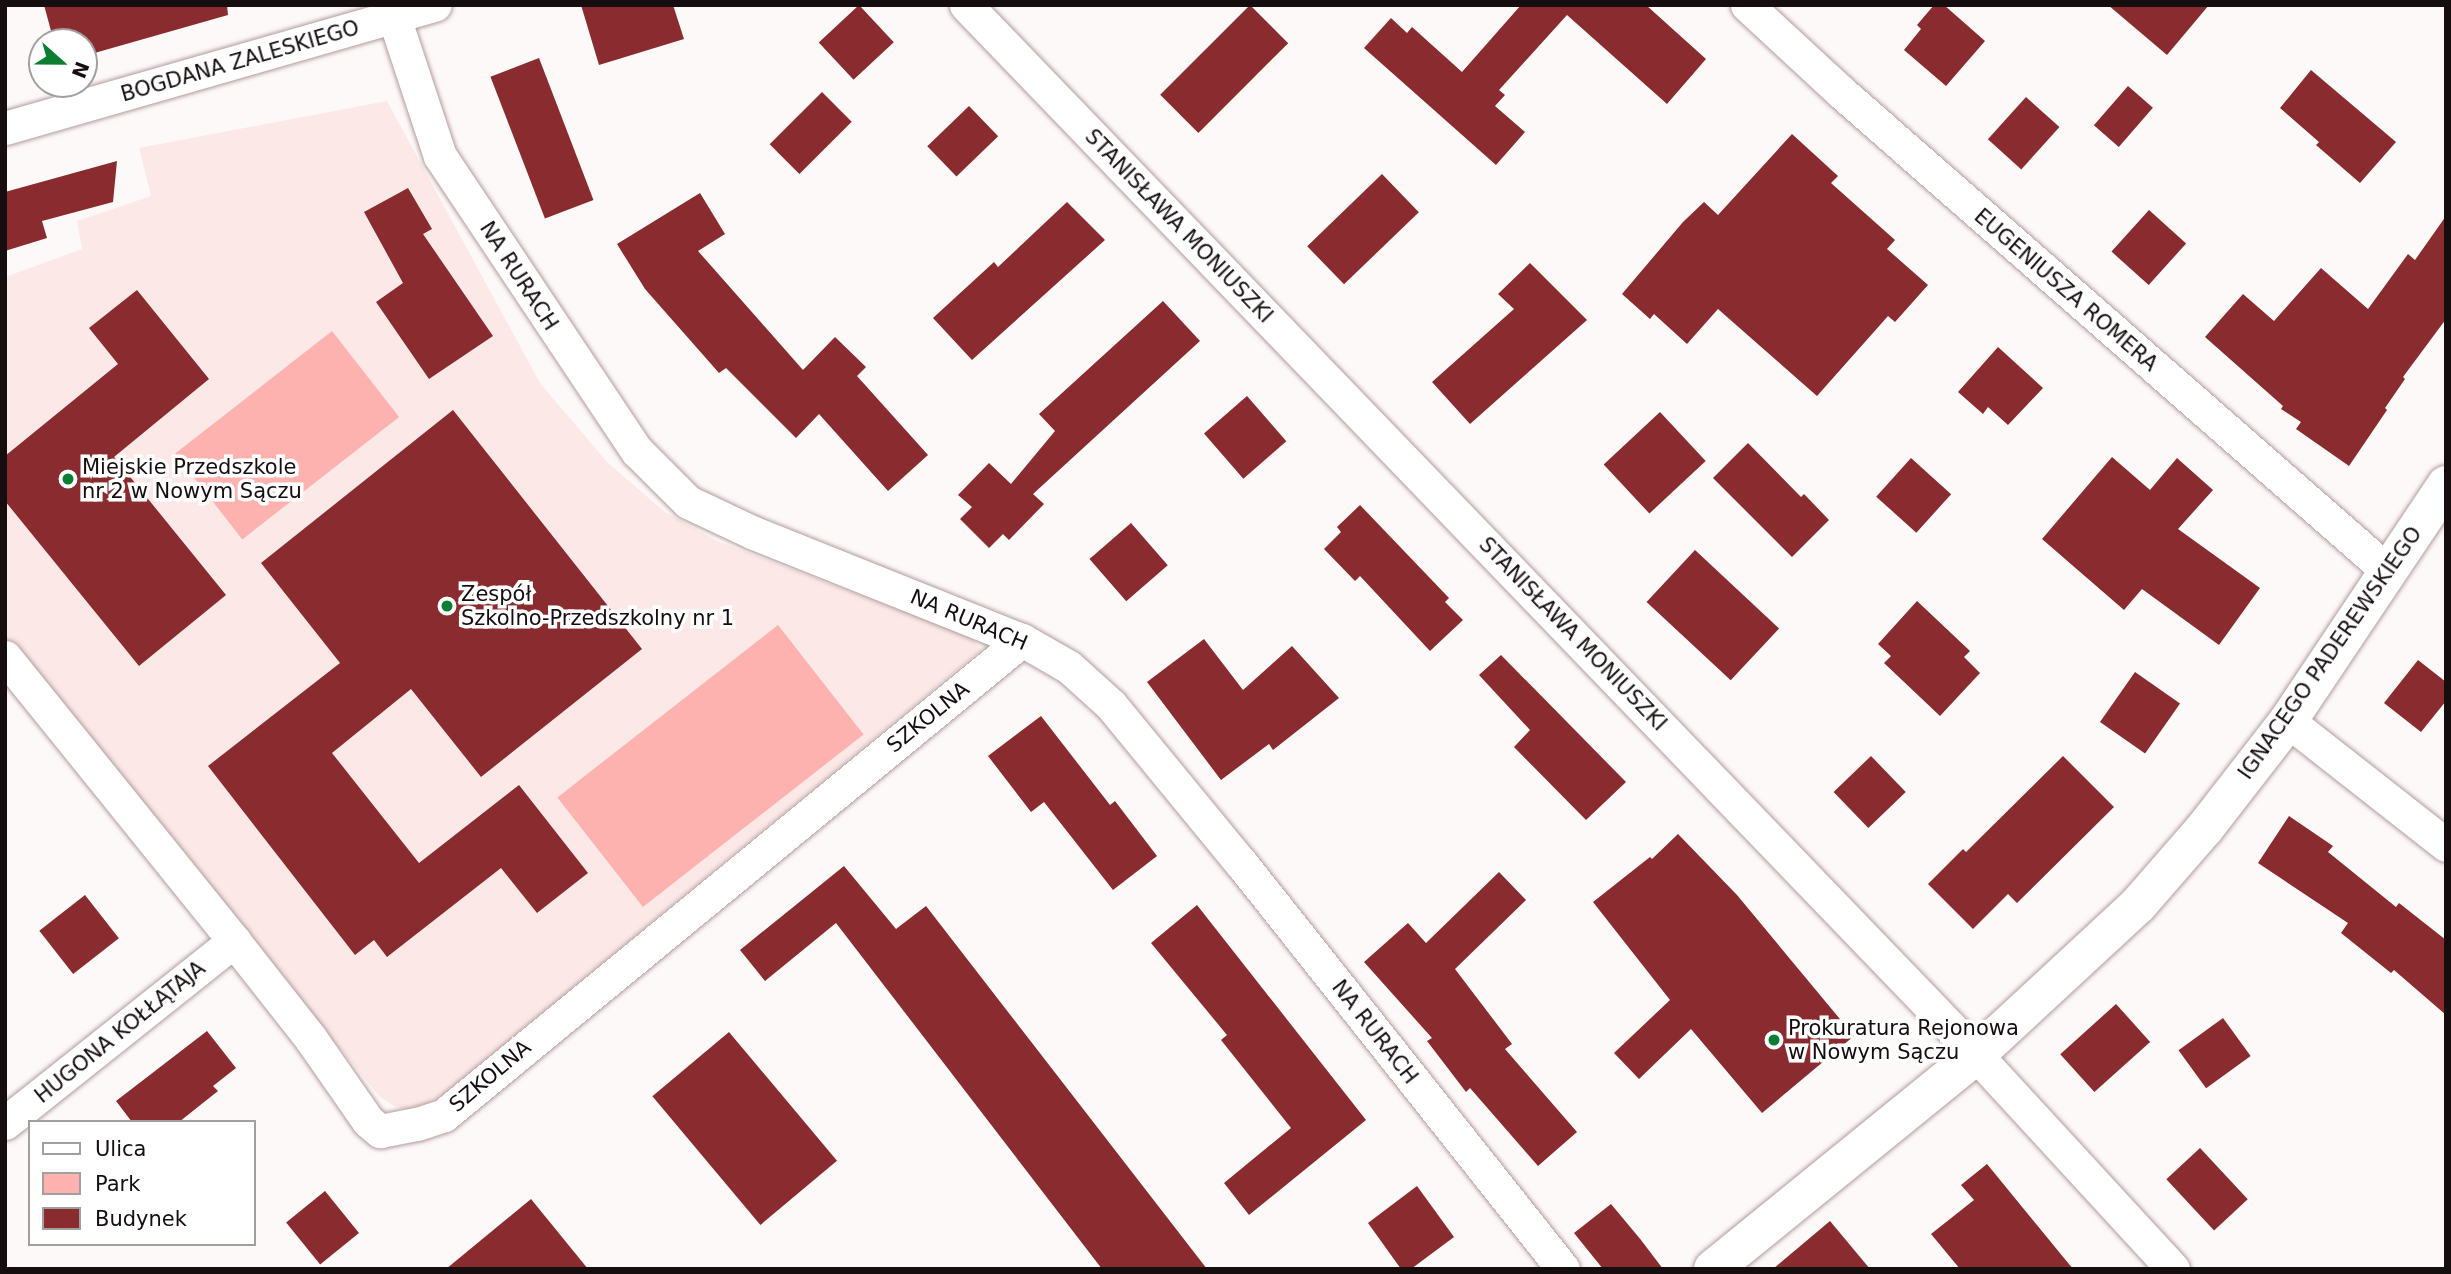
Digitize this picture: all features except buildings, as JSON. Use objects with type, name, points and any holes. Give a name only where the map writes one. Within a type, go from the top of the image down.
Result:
[{"type":"street","name":"BOGDANA ZALESKIEGO","points":[[5,128],[391,11],[435,5]]},
{"type":"street","name":"STANISŁAWA MONIUSZKI","points":[[965,5],[1976,1055],[2173,1269]]},
{"type":"street","name":"EUGENIUSZA ROMERA","points":[[1747,5],[1841,92],[2389,572]]},
{"type":"street","name":"NA RURACH","points":[[391,11],[440,156],[638,451],[688,502],[754,533],[1022,640],[1069,667],[1111,705],[1250,874],[1563,1269]]},
{"type":"street","name":"IGNACEGO PADEREWSKIEGO","points":[[1713,1269],[1976,1055],[2138,905],[2205,828],[2288,721],[2446,485]]},
{"type":"street","name":"SZKOLNA","points":[[8,667],[234,941],[311,1039],[368,1121],[380,1131],[444,1115],[1022,640]]},
{"type":"street","points":[[2288,721],[2446,845]]},
{"type":"street","name":"HUGONA KOŁŁĄTAJA","points":[[5,1123],[234,941]]},
{"type":"shaded area","name":"Zespół Szkolno-Przedszkolny nr 1","points":[[387,101],[540,383],[607,462],[665,512],[717,541],[971,637],[981,650],[441,1096],[423,1107],[409,1109],[396,1107],[380,1097],[5,643],[5,277],[82,249],[77,221],[151,196],[139,148]]},
{"type":"green space","points":[[332,331],[399,417],[242,539],[175,454]]},
{"type":"green space","points":[[778,625],[864,735],[643,907],[557,797]]},
{"type":"place","name":"Miejskie Przedszkole nr 2 w Nowym Sączu","points":[[68,479]]},
{"type":"place","name":"Zespół Szkolno-Przedszkolny nr 1","points":[[447,606]]},
{"type":"place","name":"Prokuratura Rejonowa w Nowym Sączu","points":[[1774,1040]]}]
